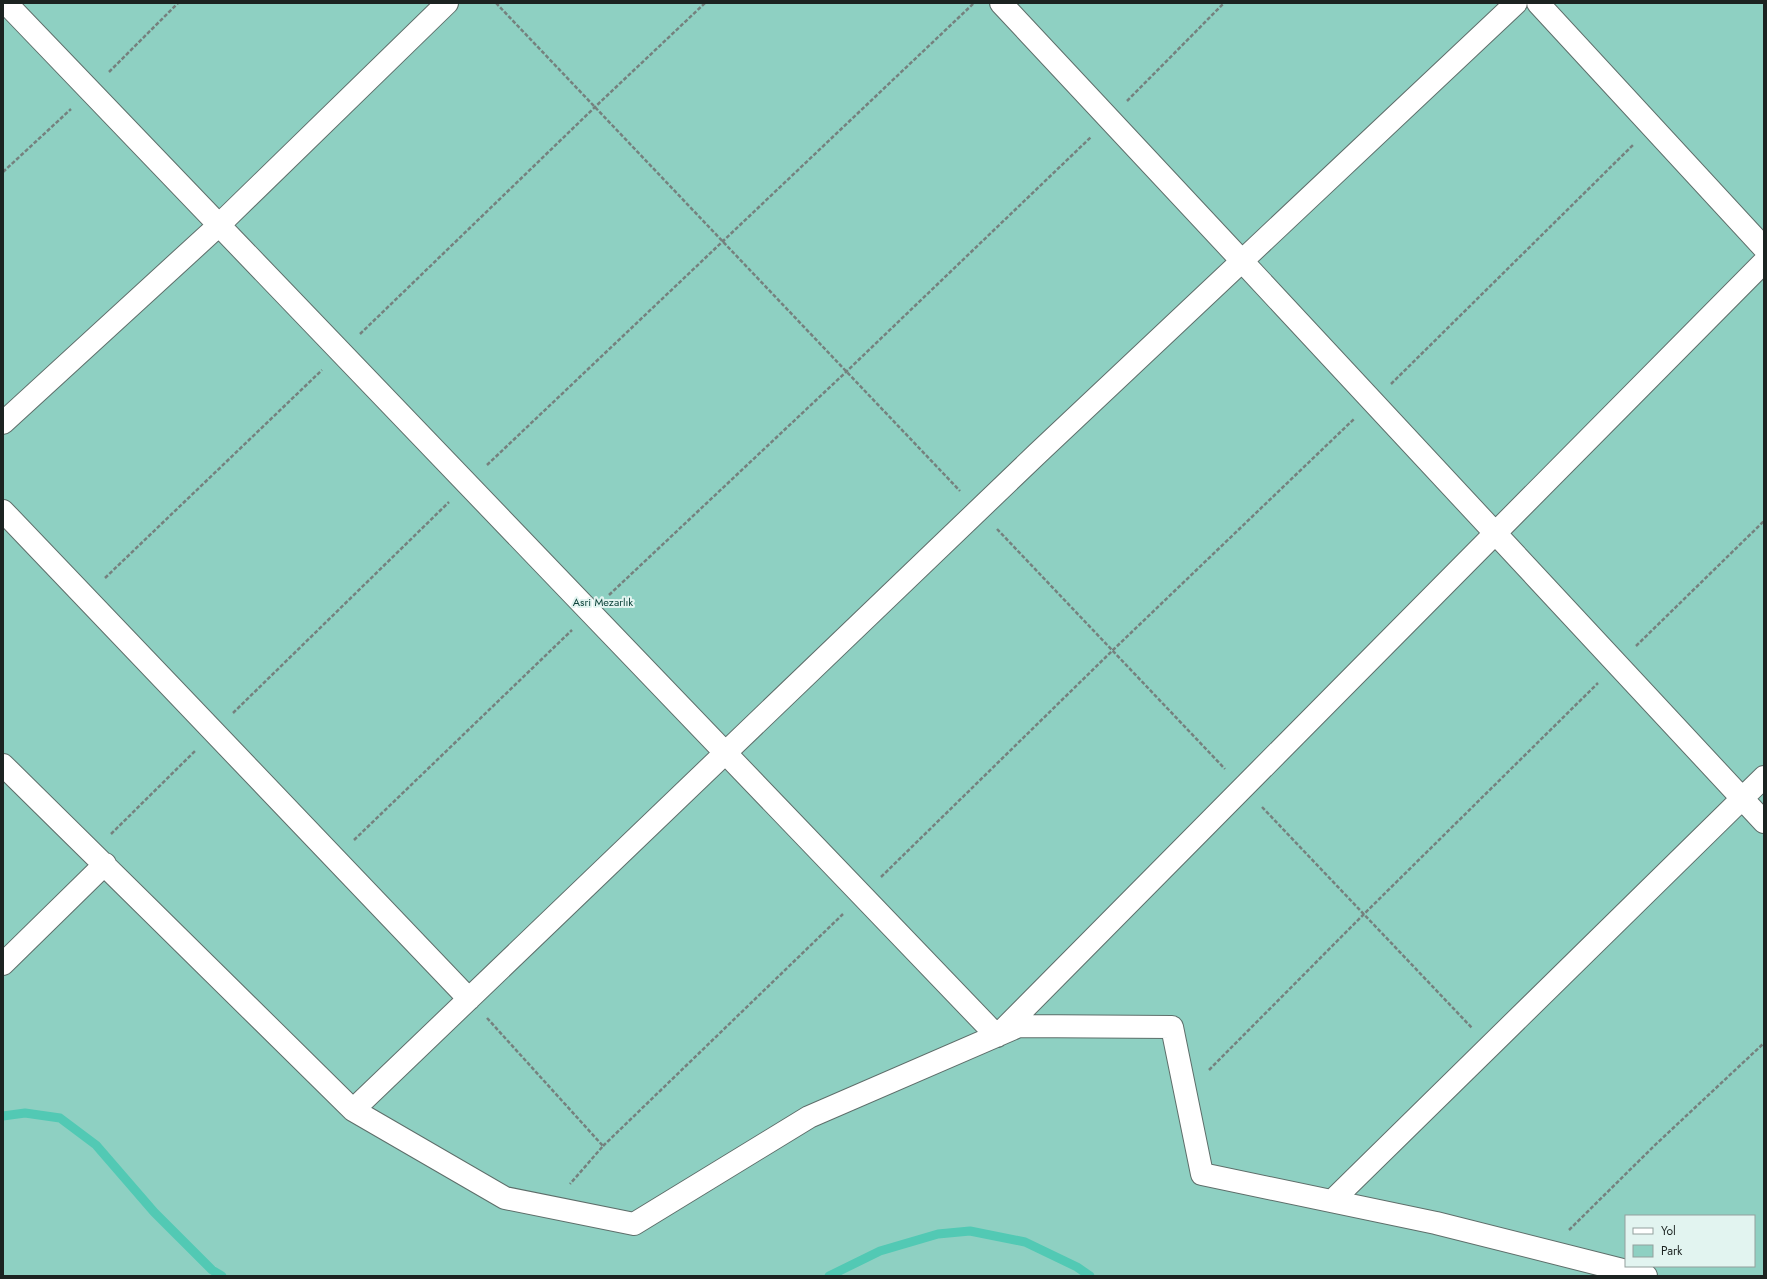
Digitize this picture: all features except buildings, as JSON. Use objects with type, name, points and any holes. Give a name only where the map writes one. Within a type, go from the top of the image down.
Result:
[{"type":"street","points":[[6,3],[997,1036]]},
{"type":"street","points":[[3,422],[219,225],[447,3]]},
{"type":"street","points":[[1001,3],[1764,822]]},
{"type":"street","points":[[353,1110],[1038,453],[1516,3]]},
{"type":"street","points":[[1538,3],[1764,248]]},
{"type":"street","points":[[997,1036],[1764,262]]},
{"type":"street","points":[[3,511],[469,998]]},
{"type":"street","points":[[3,765],[353,1110],[505,1198],[634,1224],[809,1117],[1019,1026],[1172,1027],[1202,1174],[1436,1223],[1646,1276]]},
{"type":"street","points":[[1332,1201],[1764,777]]},
{"type":"street","points":[[3,964],[98,859]]},
{"type":"path","points":[[85,597],[705,3]]},
{"type":"path","points":[[98,859],[214,732],[467,484],[974,3]]},
{"type":"path","points":[[335,858],[1110,119],[1224,3]]},
{"type":"path","points":[[550,1207],[603,1146],[862,896],[1113,650],[1373,401],[1652,126]]},
{"type":"path","points":[[1185,1094],[1370,908],[1764,520]]},
{"type":"path","points":[[469,998],[603,1146]]},
{"type":"path","points":[[1548,1251],[1654,1146],[1764,1043]]},
{"type":"green space","name":"Asri Mezarlık","points":[[3,3],[1764,3],[1764,1276],[3,1276]]},
{"type":"waterway","points":[[3,1116],[25,1113],[60,1118],[96,1145],[154,1212],[212,1270],[222,1276]]},
{"type":"waterway","points":[[829,1276],[880,1251],[938,1234],[970,1231],[1025,1242],[1077,1267],[1090,1276]]}]
